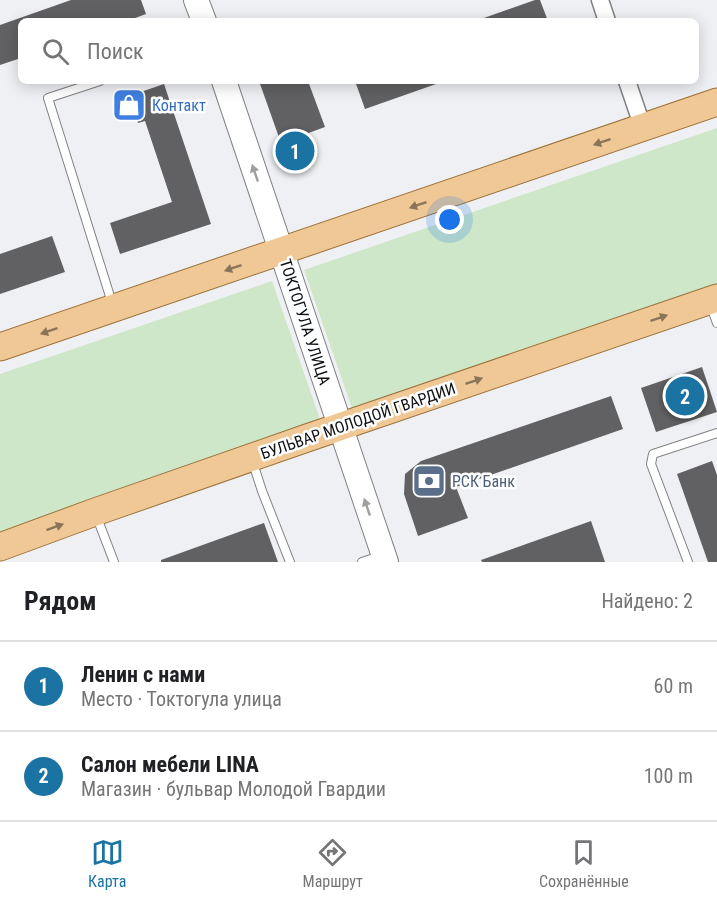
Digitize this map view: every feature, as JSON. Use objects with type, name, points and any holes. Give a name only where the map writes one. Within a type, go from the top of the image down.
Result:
[{"type":"main road","points":[[196,0],[203,18]]},
{"type":"main road","name":"ТОКТОГУЛА УЛИЦА","points":[[225,84],[339,427],[377,560]]},
{"type":"main road","points":[[0,347],[717,102]]},
{"type":"main road","name":"БУЛЬВАР МОЛОДОЙ ГВАРДИИ","points":[[0,547],[339,427],[714,307]]},
{"type":"street","points":[[600,0],[606,18]]},
{"type":"street","points":[[628,84],[643,128]]},
{"type":"lane","points":[[91,84],[48,98],[114,309]]},
{"type":"lane","points":[[688,562],[651,464],[653,454],[717,434]]},
{"type":"lane","points":[[251,457],[290,562]]},
{"type":"lane","points":[[95,512],[114,562]]},
{"type":"green space","points":[[717,128],[717,289],[354,414],[304,270]]},
{"type":"green space","points":[[272,281],[322,425],[0,535],[0,374]]},
{"type":"building","points":[[71,0],[141,0],[146,14],[135,18],[20,18]]},
{"type":"building","points":[[540,0],[547,18],[484,18]]},
{"type":"building","points":[[18,19],[18,59],[0,65],[0,25]]},
{"type":"building","points":[[164,84],[211,224],[120,254],[110,223],[172,202],[145,121],[138,123],[129,96]]},
{"type":"building","points":[[260,84],[309,84],[325,127],[281,143]]},
{"type":"building","points":[[356,84],[436,84],[365,109]]},
{"type":"building","points":[[52,236],[65,272],[0,294],[0,254]]},
{"type":"building","points":[[702,367],[717,412],[656,432],[641,388]]},
{"type":"building","points":[[611,396],[623,429],[456,487],[468,518],[418,536],[404,494],[405,474],[421,461]]},
{"type":"building","points":[[712,461],[717,475],[717,562],[708,562],[677,474]]},
{"type":"building","points":[[591,521],[605,562],[482,562],[481,560]]},
{"type":"building","points":[[264,523],[278,562],[161,562],[161,560]]},
{"type":"place","name":"Контакт","points":[[129,105]]},
{"type":"place","name":"Ленин с нами","points":[[295,151]]},
{"type":"place","name":"Салон мебели LINA","points":[[685,396]]},
{"type":"place","name":"РСК Банк","points":[[429,481]]}]
